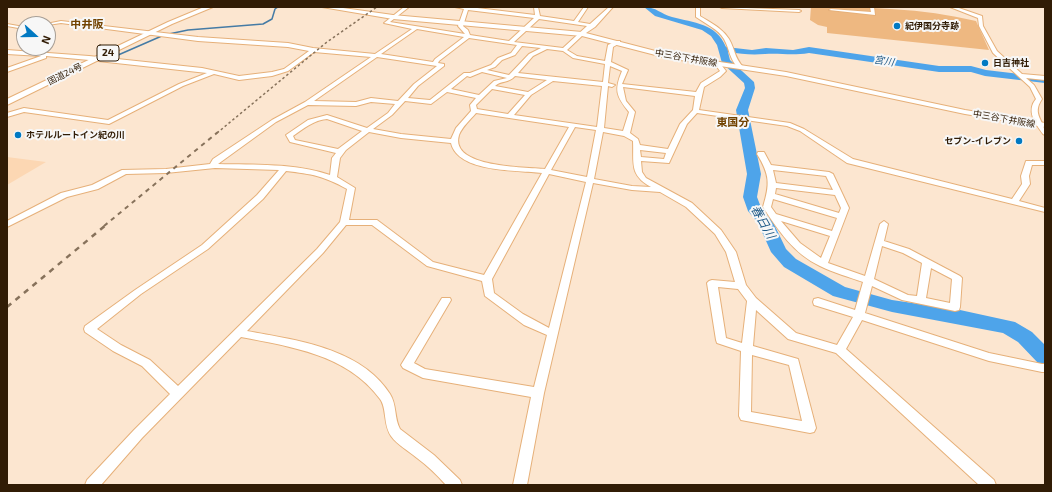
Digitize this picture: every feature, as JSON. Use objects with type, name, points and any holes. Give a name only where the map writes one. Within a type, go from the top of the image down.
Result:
[{"type":"highway","name":"国道24号","points":[[7,102],[92,59],[201,7]]},
{"type":"highway","name":"国道24号","points":[[148,32],[210,7]]},
{"type":"highway","name":"国道24号","points":[[7,97],[92,59]]},
{"type":"main road","name":"中三谷下井阪線","points":[[325,7],[393,17],[582,34],[618,42],[666,56],[786,74],[972,113],[1043,125]]},
{"type":"street","points":[[407,7],[386,23],[564,50],[576,57],[608,63],[626,70],[619,86],[623,101],[632,112],[626,134]]},
{"type":"street","points":[[457,7],[538,16],[593,26]]},
{"type":"street","points":[[466,7],[460,26],[466,31],[468,36]]},
{"type":"street","points":[[536,7],[538,16]]},
{"type":"street","points":[[575,22],[586,7]]},
{"type":"street","points":[[564,50],[571,41],[602,20],[611,7]]},
{"type":"street","points":[[698,7],[698,16],[721,32],[727,39],[733,59],[738,66]]},
{"type":"street","points":[[722,7],[799,11]]},
{"type":"street","points":[[831,10],[873,14],[872,7]]},
{"type":"street","points":[[952,7],[977,15],[980,18],[981,26],[995,52],[1037,93],[1039,100],[1035,104],[1034,115],[1043,125],[1045,133]]},
{"type":"street","points":[[510,43],[538,16]]},
{"type":"street","points":[[56,23],[61,22],[247,43],[288,45],[313,50],[442,65],[416,86],[390,114],[370,130],[343,148],[336,158],[333,178]]},
{"type":"street","points":[[216,166],[214,164],[216,161],[274,121],[307,103],[416,28]]},
{"type":"street","points":[[435,64],[437,60],[468,36]]},
{"type":"street","points":[[520,485],[538,393],[590,181],[600,129],[610,46],[618,42]]},
{"type":"street","points":[[307,103],[356,104],[371,100],[431,102],[466,74],[483,71],[493,66],[500,59],[513,54],[521,44]]},
{"type":"street","points":[[548,47],[531,55],[508,80],[496,82],[473,105],[474,111],[454,135],[453,141],[458,152],[473,161],[548,172],[590,181],[661,190]]},
{"type":"street","points":[[56,55],[202,70],[239,78],[272,74],[292,67],[313,50]]},
{"type":"street","points":[[7,70],[49,56]]},
{"type":"street","points":[[638,159],[666,161],[687,120],[696,111],[698,102],[697,94],[704,84],[719,77],[723,71],[718,64]]},
{"type":"street","points":[[483,71],[513,76],[697,94]]},
{"type":"street","points":[[7,115],[24,110],[109,122],[161,94],[212,73]]},
{"type":"street","points":[[1022,77],[1045,78]]},
{"type":"street","points":[[510,116],[529,94],[552,79]]},
{"type":"street","points":[[490,87],[529,94]]},
{"type":"street","points":[[447,90],[480,97]]},
{"type":"street","points":[[474,111],[600,129],[626,134],[636,140],[638,172],[643,180],[689,205],[718,232],[731,252],[741,286],[752,300],[792,336],[840,350],[989,485]]},
{"type":"street","points":[[696,111],[788,124],[802,130],[850,161],[1045,210]]},
{"type":"street","points":[[340,152],[292,141],[289,135],[313,120],[326,116],[351,126],[370,130],[423,139],[453,141]]},
{"type":"street","points":[[553,333],[538,327],[489,294],[487,279],[573,125]]},
{"type":"street","points":[[637,147],[671,152]]},
{"type":"street","points":[[761,154],[769,167],[774,185],[767,207],[789,239],[804,253],[823,264],[868,284],[906,298],[955,307],[957,278],[906,251],[878,242]]},
{"type":"street","points":[[1013,202],[1026,184],[1025,176],[1029,163],[1045,163]]},
{"type":"street","points":[[7,224],[64,195],[88,190],[125,172],[216,166],[284,168],[317,173],[333,178],[351,188],[352,193],[344,223],[320,252],[178,393],[138,434],[92,485]]},
{"type":"street","points":[[769,167],[829,174],[845,208],[823,264]]},
{"type":"street","points":[[178,393],[146,363],[117,348],[89,329],[138,292],[205,247],[260,197],[284,168]]},
{"type":"street","points":[[774,185],[838,193]]},
{"type":"street","points":[[771,196],[842,217]]},
{"type":"street","points":[[773,216],[834,235]]},
{"type":"street","points":[[344,223],[374,222],[430,264],[487,279]]},
{"type":"street","points":[[840,350],[860,311],[884,224]]},
{"type":"street","points":[[921,301],[927,261]]},
{"type":"street","points":[[741,286],[712,283],[721,340],[747,350],[794,362],[810,428],[745,416],[747,350],[752,300]]},
{"type":"street","points":[[446,300],[407,365],[423,373],[538,393]]},
{"type":"street","points":[[818,302],[860,311],[989,357],[1042,368]]},
{"type":"street","points":[[239,333],[315,349],[339,357],[360,370],[377,385],[390,402],[390,422],[397,434],[440,468],[455,485]]},
{"type":"shaded area","points":[[811,7],[894,9],[935,13],[976,21],[989,50],[827,33],[827,27],[818,25],[810,20]]},
{"type":"shaded area","points":[[7,157],[46,162],[7,185]]},
{"type":"waterway","points":[[109,59],[164,35],[188,30],[263,24],[272,19],[275,9],[278,7]]},
{"type":"waterway","name":"春日川","points":[[648,7],[658,14],[670,19],[705,28],[715,35],[722,45],[725,61],[749,82],[750,88],[742,110],[745,133],[754,174],[750,197],[755,211],[765,222],[779,252],[790,263],[839,292],[892,306],[960,317],[1008,327],[1025,337],[1045,358]]},
{"type":"waterway","name":"宮川","points":[[724,49],[752,53],[766,51],[793,53],[809,50],[939,69],[971,69],[985,73],[1045,80]]},
{"type":"railway","points":[[217,133],[327,42],[377,7]]},
{"type":"railway","points":[[104,226],[218,132]]},
{"type":"railway","points":[[7,307],[106,225]]},
{"type":"place","name":"紀伊国分寺跡","points":[[897,26]]},
{"type":"place","name":"日吉神社","points":[[985,63]]},
{"type":"place","name":"ホテルルートイン紀の川","points":[[18,135]]},
{"type":"place","name":"セブン-イレブン","points":[[1019,141]]},
{"type":"district","name":"中井阪","points":[[87,24]]},
{"type":"district","name":"東国分","points":[[733,122]]}]
